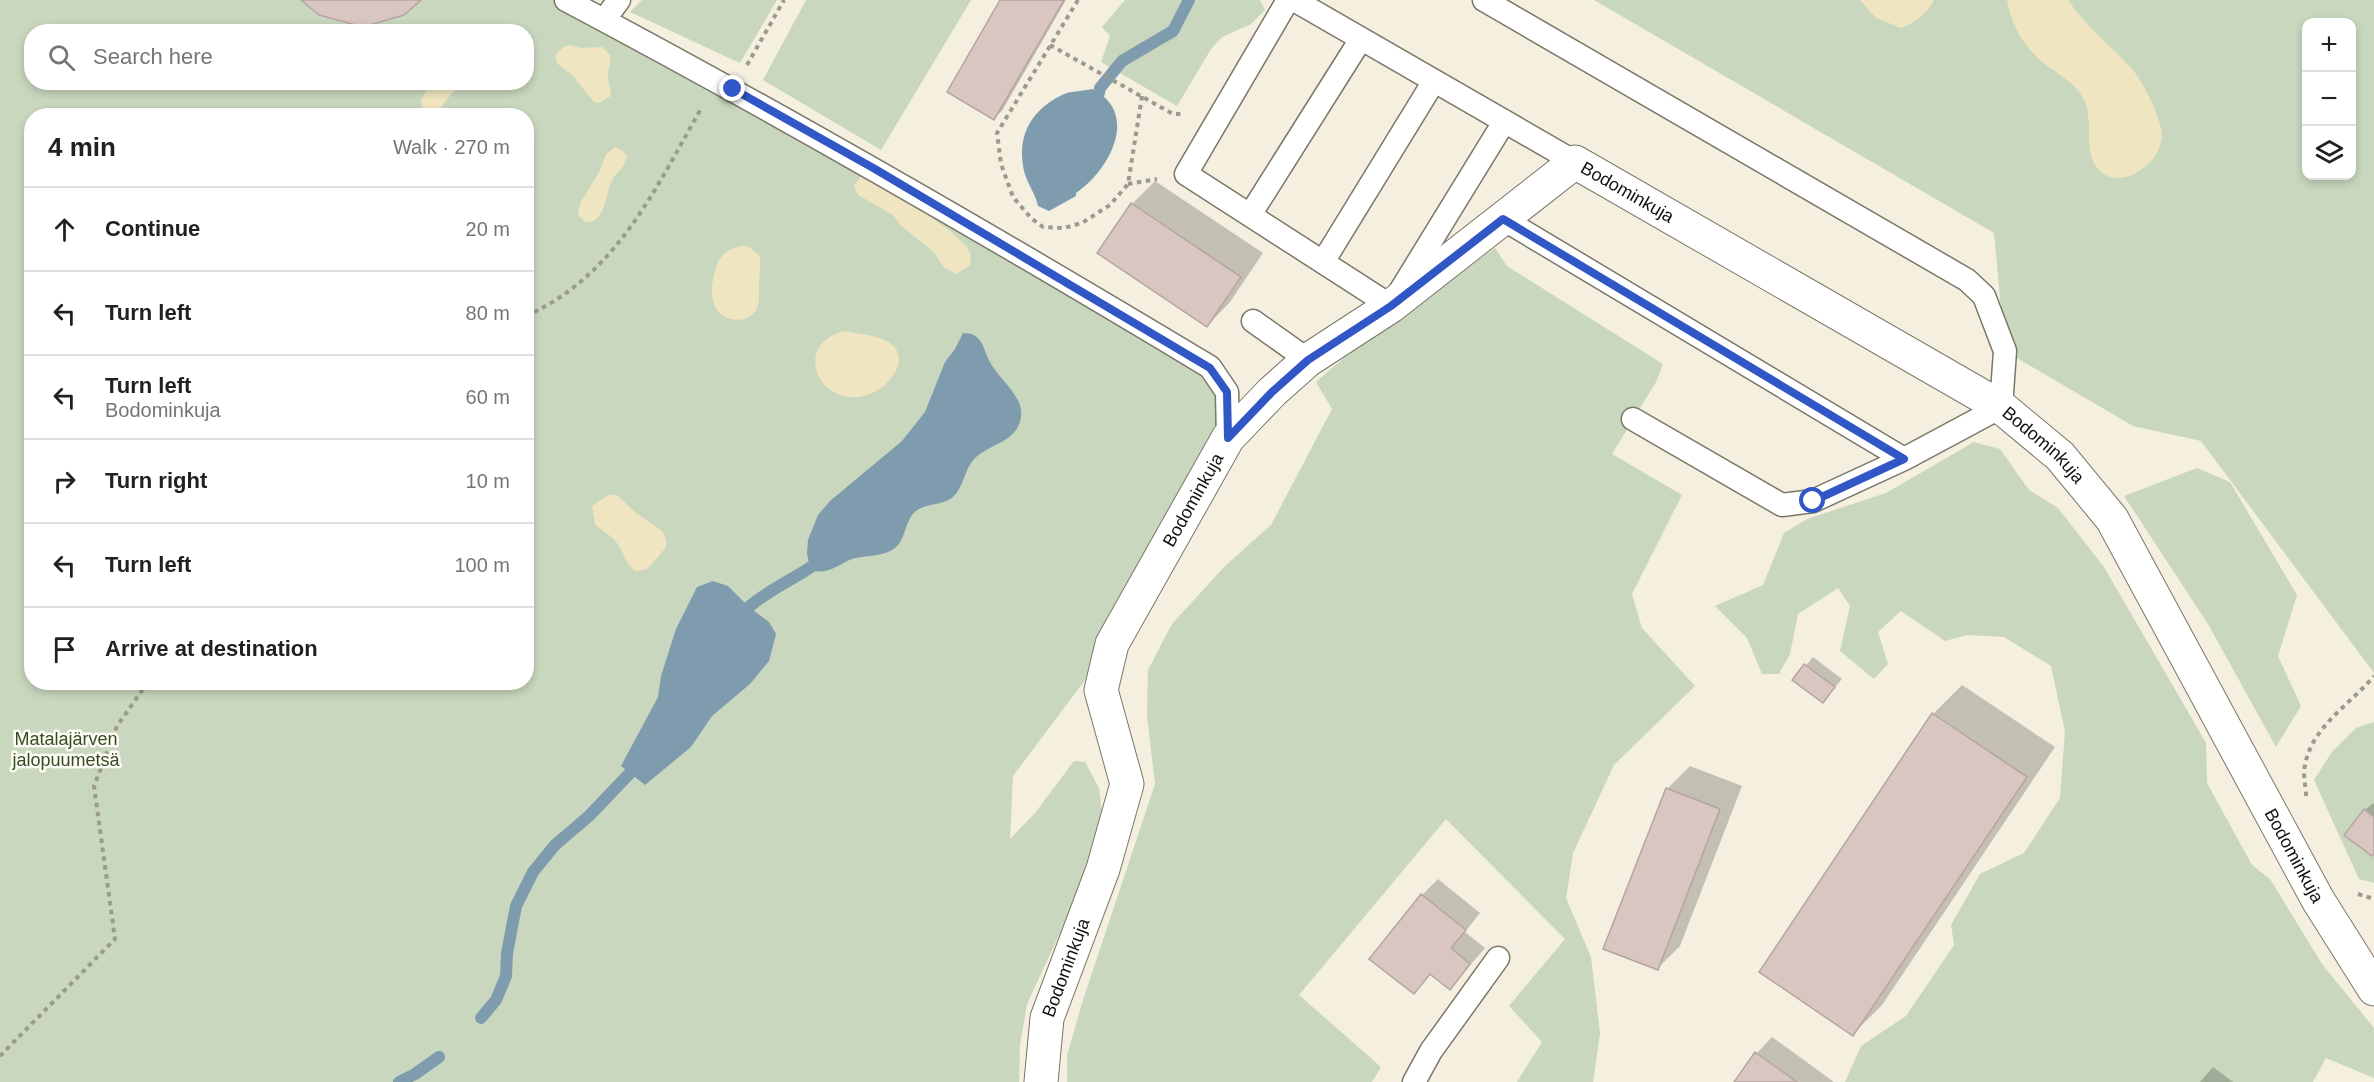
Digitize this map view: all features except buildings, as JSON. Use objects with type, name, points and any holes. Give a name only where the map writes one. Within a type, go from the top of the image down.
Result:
[{"type":"street","name":"Bodominkuja","points":[[1041,1082],[1047,1018],[1103,869],[1127,784],[1101,690],[1112,644],[1228,438],[1272,392],[1308,360],[1391,306],[1575,162],[2001,407],[2060,456],[2112,519],[2318,900],[2374,989]]},
{"type":"lane","points":[[567,0],[885,175],[1210,368],[1227,392],[1228,438]]},
{"type":"lane","points":[[604,20],[619,0]]},
{"type":"lane","points":[[1288,0],[1186,174],[1391,306],[1504,122]]},
{"type":"lane","points":[[1294,0],[1575,162]]},
{"type":"lane","points":[[1484,0],[1967,280],[1984,296],[2005,351],[2001,407],[1904,459],[1813,501],[1782,505],[1633,419]]},
{"type":"lane","points":[[1250,215],[1361,39]]},
{"type":"lane","points":[[1323,262],[1434,81]]},
{"type":"lane","points":[[1503,219],[1904,459]]},
{"type":"lane","points":[[1253,321],[1308,360]]},
{"type":"lane","points":[[1414,1082],[1431,1051],[1498,958]]},
{"type":"path","points":[[534,312],[552,304],[581,283],[615,249],[784,0]]},
{"type":"path","points":[[1078,0],[997,133],[1001,164],[1013,196],[1031,218],[1043,227],[1064,228],[1082,224],[1110,205],[1128,184],[1142,96]]},
{"type":"path","points":[[1050,45],[1173,114],[1220,117]]},
{"type":"path","points":[[2307,806],[2304,772],[2311,745],[2335,713],[2374,676]]},
{"type":"path","points":[[0,1056],[115,939],[94,786],[117,726],[142,690]]},
{"type":"path","points":[[2352,891],[2374,899]]},
{"type":"green space","name":"Matalajärven jalopuumetsä","points":[[0,0],[566,0],[1210,367],[1228,438],[1112,644],[1013,776],[1010,839],[1035,813],[1074,761],[1085,762],[1099,788],[1103,820],[1092,864],[1027,1004],[1020,1045],[1019,1082],[0,1082]]},
{"type":"green space","points":[[642,0],[777,0],[740,63],[630,12]]},
{"type":"green space","points":[[806,0],[971,0],[881,150],[763,80]]},
{"type":"green space","points":[[1125,0],[1260,0],[1265,10],[1251,24],[1222,37],[1211,49],[1177,106],[1101,62],[1110,36],[1102,27]]},
{"type":"green space","points":[[1594,0],[2374,0],[2374,673],[2201,441],[2133,426],[2005,351],[1994,233]]},
{"type":"green space","points":[[1495,248],[1507,266],[1663,364],[1656,382],[1612,454],[1682,495],[1632,594],[1642,628],[1695,686],[1614,765],[1573,853],[1566,898],[1591,957],[1600,1033],[1593,1082],[1517,1082],[1542,1042],[1509,1006],[1565,939],[1446,819],[1299,995],[1381,1067],[1372,1082],[1067,1082],[1067,1056],[1082,1003],[1155,784],[1147,715],[1148,670],[1172,624],[1224,567],[1271,525],[1332,409],[1316,382],[1346,356]]},
{"type":"green space","points":[[1974,442],[2000,449],[2029,490],[2058,508],[2104,567],[2206,743],[2207,783],[2252,865],[2270,879],[2322,964],[2374,1028],[2374,1078],[2326,1058],[2313,1082],[1845,1082],[1861,1046],[1906,1016],[1954,945],[1951,925],[1980,874],[2024,853],[2060,798],[2065,732],[2051,666],[2004,637],[1967,635],[1945,641],[1901,611],[1878,632],[1888,664],[1874,679],[1840,651],[1850,606],[1838,588],[1798,614],[1790,654],[1779,674],[1762,674],[1747,638],[1715,606],[1763,585],[1784,533],[1807,519],[1886,493]]},
{"type":"green space","points":[[2197,468],[2230,482],[2297,595],[2278,656],[2301,706],[2276,747],[2208,624],[2124,496]]},
{"type":"green space","points":[[2374,722],[2374,883],[2359,879],[2314,780],[2332,752],[2356,728]]},
{"type":"sand","points":[[1860,0],[1934,0],[1920,17],[1901,28],[1876,18]]},
{"type":"sand","points":[[2007,0],[2068,0],[2136,74],[2157,115],[2162,140],[2151,161],[2141,170],[2130,176],[2119,178],[2108,176],[2098,169],[2093,162],[2089,144],[2088,115],[2083,98],[2071,84],[2038,59],[2025,44],[2012,18]]},
{"type":"sand","points":[[566,46],[580,48],[602,47],[610,55],[608,76],[611,96],[599,103],[594,102],[573,76],[558,64],[556,55]]},
{"type":"sand","points":[[427,90],[456,90],[441,108],[424,108],[421,100]]},
{"type":"sand","points":[[615,147],[623,151],[627,157],[626,160],[611,183],[602,212],[598,218],[585,222],[579,216],[578,210],[581,202],[599,172],[606,154]]},
{"type":"sand","points":[[860,177],[871,177],[907,199],[951,232],[967,247],[971,255],[970,265],[957,274],[944,268],[934,252],[901,226],[893,215],[858,195],[854,186]]},
{"type":"sand","points":[[749,247],[759,255],[760,266],[758,307],[752,315],[740,320],[727,318],[717,310],[712,296],[712,287],[717,263],[722,256],[733,248]]},
{"type":"sand","points":[[844,331],[872,336],[896,348],[899,356],[898,366],[890,380],[878,390],[859,397],[843,396],[829,389],[820,378],[815,365],[817,352],[826,340]]},
{"type":"sand","points":[[610,494],[618,496],[636,513],[662,531],[666,539],[666,548],[646,569],[640,571],[631,567],[615,540],[595,524],[592,506]]},
{"type":"water","points":[[1092,89],[1107,99],[1115,112],[1117,127],[1115,142],[1099,171],[1076,193],[1076,196],[1049,211],[1038,206],[1025,175],[1022,146],[1025,135],[1035,115],[1053,100],[1067,93]]},
{"type":"water","points":[[963,333],[975,336],[979,340],[989,361],[1012,390],[1021,410],[1019,425],[1009,437],[981,453],[971,462],[960,488],[953,497],[916,511],[909,519],[902,539],[892,550],[883,554],[852,559],[829,570],[814,571],[809,564],[807,553],[808,540],[818,515],[830,501],[902,441],[925,412],[945,362]]},
{"type":"water","points":[[713,581],[728,586],[749,607],[769,622],[776,634],[769,661],[750,684],[712,716],[691,747],[645,785],[621,766],[658,697],[661,676],[676,629],[697,587]]},
{"type":"waterway","points":[[1099,93],[1100,88],[1122,61],[1173,31],[1189,0]]},
{"type":"waterway","points":[[749,607],[811,567]]},
{"type":"waterway","points":[[481,1018],[496,1000],[506,976],[507,953],[516,906],[533,872],[555,845],[589,816],[630,773]]},
{"type":"waterway","points":[[399,1082],[439,1057]]},
{"type":"route","points":[[733,89],[875,169],[1210,368],[1227,392],[1228,438],[1272,392],[1308,360],[1391,306],[1503,219],[1904,459],[1813,501]]}]
